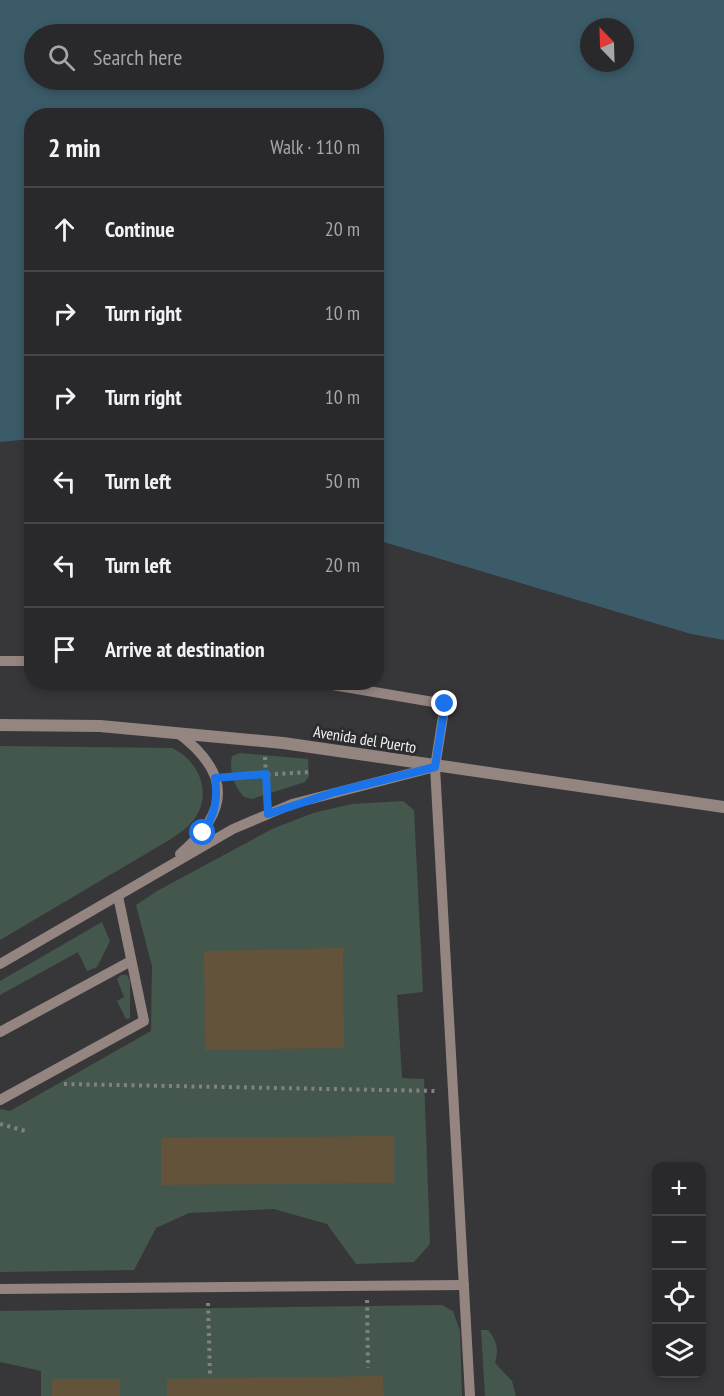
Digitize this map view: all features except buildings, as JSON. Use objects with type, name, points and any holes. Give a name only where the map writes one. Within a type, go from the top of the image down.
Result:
[{"type":"street","name":"Avenida del Puerto","points":[[0,725],[100,726],[283,743],[435,767],[724,807]]},
{"type":"lane","points":[[0,660],[24,661]]},
{"type":"lane","points":[[362,690],[445,704],[435,767],[470,1396]]},
{"type":"lane","points":[[160,872],[203,833],[212,819],[218,802],[215,778],[210,764],[198,749],[178,733]]},
{"type":"lane","points":[[0,964],[232,829],[268,814],[335,792],[435,767]]},
{"type":"lane","points":[[0,1100],[144,1021],[118,896]]},
{"type":"lane","points":[[0,1032],[132,961]]},
{"type":"lane","points":[[0,1289],[464,1285]]},
{"type":"path","points":[[265,755],[268,814]]},
{"type":"path","points":[[215,778],[310,771]]},
{"type":"path","points":[[30,1083],[453,1091]]},
{"type":"path","points":[[0,1124],[30,1132]]},
{"type":"path","points":[[367,1286],[368,1368]]},
{"type":"path","points":[[208,1288],[210,1374]]},
{"type":"green space","points":[[0,746],[172,748],[191,762],[197,772],[203,793],[202,804],[190,824],[171,839],[0,940]]},
{"type":"green space","points":[[240,753],[308,759],[309,776],[305,782],[252,799],[244,797],[237,788],[231,768],[232,756]]},
{"type":"green space","points":[[403,801],[414,810],[423,992],[397,995],[402,1078],[424,1079],[430,1244],[414,1262],[356,1264],[327,1224],[274,1209],[189,1213],[156,1228],[134,1270],[0,1272],[0,1109],[10,1111],[151,1031],[152,966],[136,905],[157,891],[272,829],[313,813],[352,804]]},
{"type":"green space","points":[[102,922],[110,941],[97,967],[87,971],[78,952],[0,995],[0,981]]},
{"type":"green space","points":[[121,975],[127,975],[130,981],[130,1018],[126,1019],[117,1001],[124,997],[117,979]]},
{"type":"green space","points":[[442,1305],[453,1311],[460,1331],[462,1396],[41,1396],[41,1371],[0,1362],[0,1311]]},
{"type":"green space","points":[[481,1330],[488,1330],[493,1338],[497,1349],[495,1363],[512,1381],[516,1396],[485,1396]]},
{"type":"water","points":[[0,0],[724,0],[724,640],[691,634],[384,542],[384,108],[24,108],[24,440],[0,442]]},
{"type":"route","points":[[203,833],[212,819],[218,802],[215,778],[266,774],[268,814],[292,804],[435,767],[445,704]]}]
